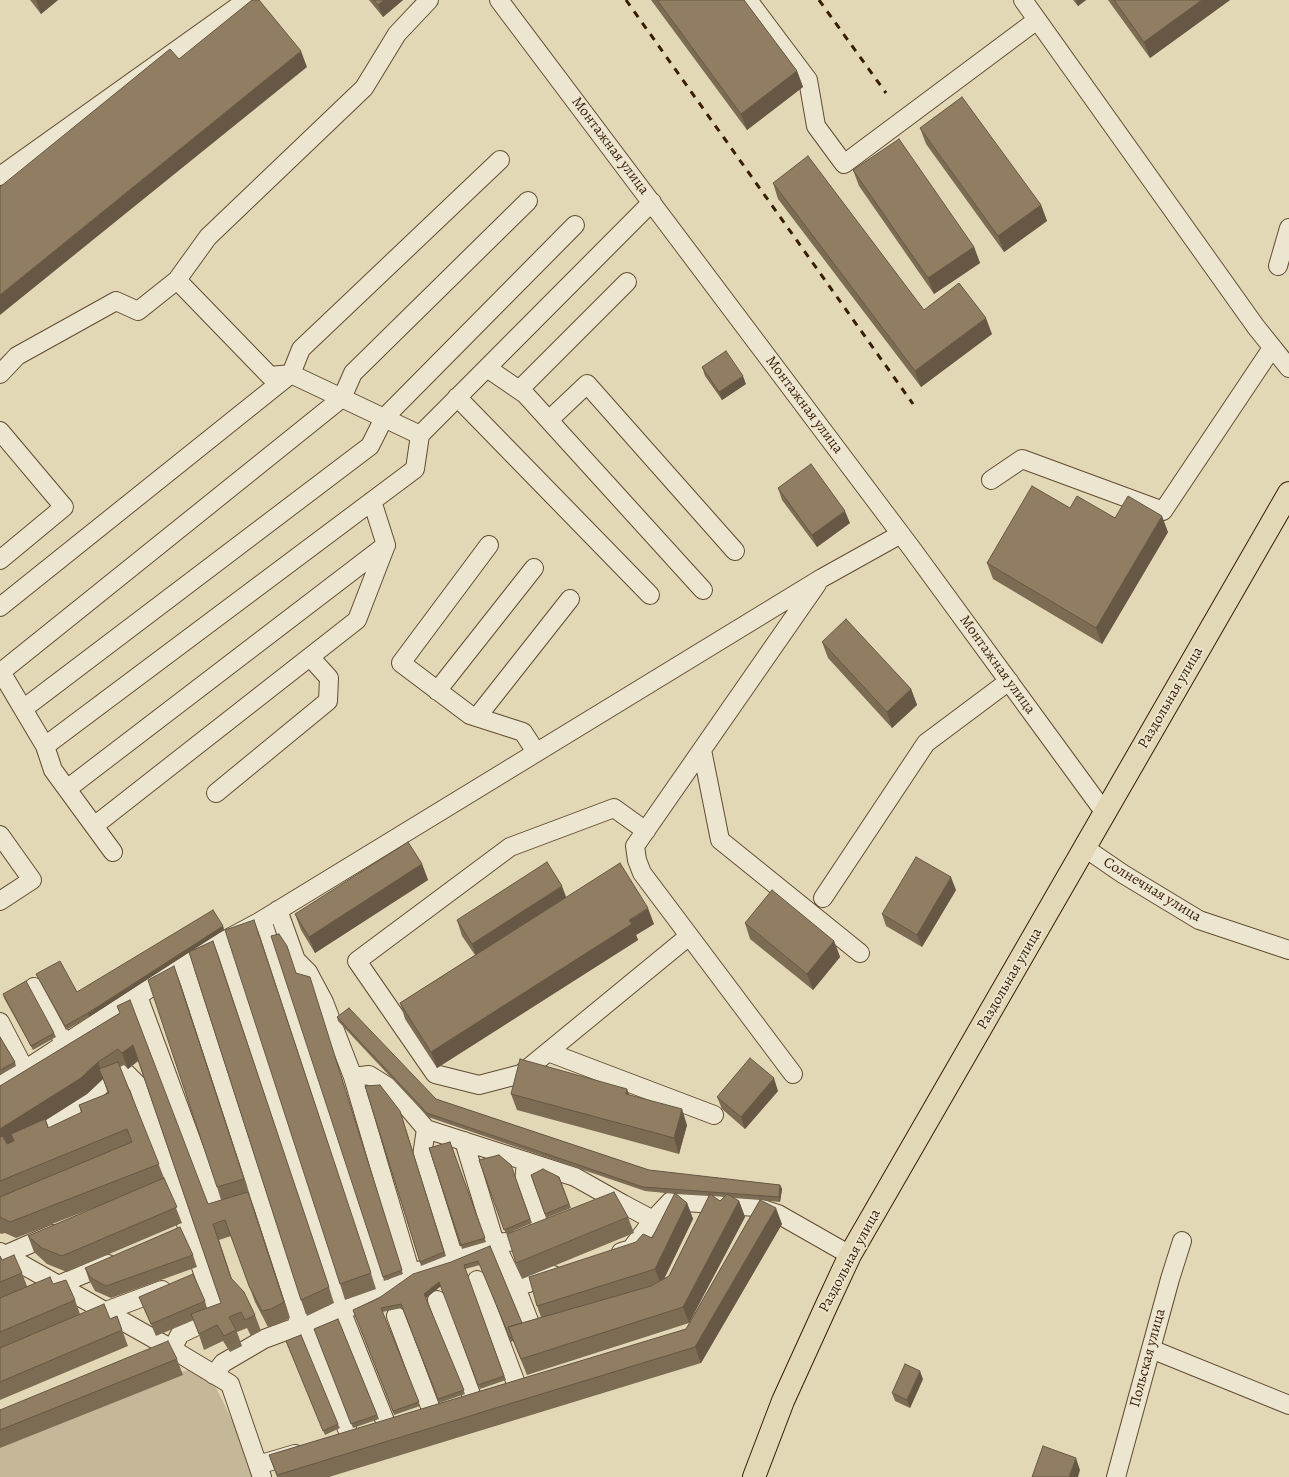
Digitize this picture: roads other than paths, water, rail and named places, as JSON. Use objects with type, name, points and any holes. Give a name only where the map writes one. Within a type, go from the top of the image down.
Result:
[{"type":"main road","name":"Раздольная улица","points":[[754,1477],[783,1401],[828,1300],[850,1256],[1289,493]]},
{"type":"street","points":[[0,176],[247,0]]},
{"type":"street","points":[[0,374],[17,356],[116,301],[138,311],[177,280],[208,237],[364,88],[397,34],[428,0]]},
{"type":"street","name":"Монтажная улица","points":[[499,0],[901,534],[1105,813]]},
{"type":"street","points":[[748,0],[808,80],[816,126],[844,164],[1036,20]]},
{"type":"street","points":[[1023,0],[1272,348],[1289,368]]},
{"type":"street","points":[[0,607],[291,374],[301,349],[500,160]]},
{"type":"street","points":[[113,852],[53,770],[45,746],[1,671],[342,398],[353,373],[528,201]]},
{"type":"street","points":[[45,746],[415,469],[420,435],[652,202]]},
{"type":"street","points":[[23,709],[370,446],[384,418],[575,225]]},
{"type":"street","points":[[1278,266],[1289,228]]},
{"type":"street","points":[[177,280],[270,376],[291,374],[420,435]]},
{"type":"street","points":[[519,390],[627,282]]},
{"type":"street","points":[[991,480],[1022,459],[1164,511],[1272,348]]},
{"type":"street","points":[[487,368],[525,394],[703,590]]},
{"type":"street","points":[[549,420],[587,384],[735,551]]},
{"type":"street","points":[[458,397],[650,595]]},
{"type":"street","points":[[0,431],[64,507],[0,560]]},
{"type":"street","points":[[94,826],[358,620],[386,545],[372,501]]},
{"type":"street","points":[[0,1086],[221,943],[262,920],[822,578],[901,534]]},
{"type":"street","points":[[67,789],[386,545]]},
{"type":"street","points":[[489,545],[401,663],[470,715],[523,732],[536,752]]},
{"type":"street","points":[[437,691],[534,568]]},
{"type":"street","points":[[793,1074],[642,873],[637,860],[635,846],[822,578]]},
{"type":"street","points":[[477,718],[570,599]]},
{"type":"street","points":[[216,793],[328,701],[329,678],[310,657]]},
{"type":"street","points":[[824,898],[926,743],[1009,681]]},
{"type":"street","points":[[702,750],[720,840],[860,954]]},
{"type":"street","points":[[646,831],[614,808],[510,847],[357,961],[435,1074],[479,1085],[521,1074],[689,936]]},
{"type":"street","points":[[0,835],[32,880],[0,901]]},
{"type":"street","name":"Солнечная улица","points":[[1085,848],[1123,874],[1199,920],[1289,950]]},
{"type":"street","points":[[278,910],[296,960],[308,972],[324,1002],[353,1077],[411,1274]]},
{"type":"street","points":[[262,920],[383,1295]]},
{"type":"street","points":[[221,943],[341,1310],[432,1412]]},
{"type":"street","points":[[184,967],[259,1198],[303,1324],[432,1412]]},
{"type":"street","points":[[34,987],[65,1044]]},
{"type":"street","points":[[138,996],[217,1210],[259,1198]]},
{"type":"street","points":[[0,1022],[25,1070]]},
{"type":"street","points":[[548,1052],[714,1115]]},
{"type":"street","points":[[0,1152],[79,1108],[106,1080],[126,1073],[138,1085],[165,1187],[182,1234],[190,1280],[218,1316],[180,1334],[172,1349]]},
{"type":"street","points":[[353,1077],[369,1075],[393,1090],[426,1129],[575,1176],[653,1220]]},
{"type":"street","points":[[426,1129],[422,1156],[454,1258]]},
{"type":"street","points":[[464,1141],[495,1243],[516,1287],[533,1331],[564,1322]]},
{"type":"street","points":[[214,1375],[223,1363],[264,1339],[383,1295],[411,1274],[495,1243],[518,1240],[550,1229],[524,1183],[526,1161]]},
{"type":"street","points":[[602,1259],[631,1249],[653,1220],[671,1201],[704,1211],[778,1214],[850,1256]]},
{"type":"street","points":[[579,1219],[623,1204]]},
{"type":"street","points":[[2,1254],[70,1227]]},
{"type":"street","name":"Польская улица","points":[[1116,1477],[1182,1240]]},
{"type":"street","points":[[2,1254],[172,1349],[230,1384],[260,1471],[308,1450]]},
{"type":"street","points":[[36,1294],[124,1258]]},
{"type":"street","points":[[516,1287],[566,1270]]},
{"type":"street","points":[[84,1320],[190,1280]]},
{"type":"street","points":[[432,1412],[477,1280]]},
{"type":"street","points":[[432,1412],[437,1300]]},
{"type":"street","points":[[396,1316],[432,1412]]},
{"type":"street","points":[[1151,1349],[1289,1405]]},
{"type":"railway","points":[[626,0],[913,404]]},
{"type":"railway","points":[[819,0],[886,93]]}]
